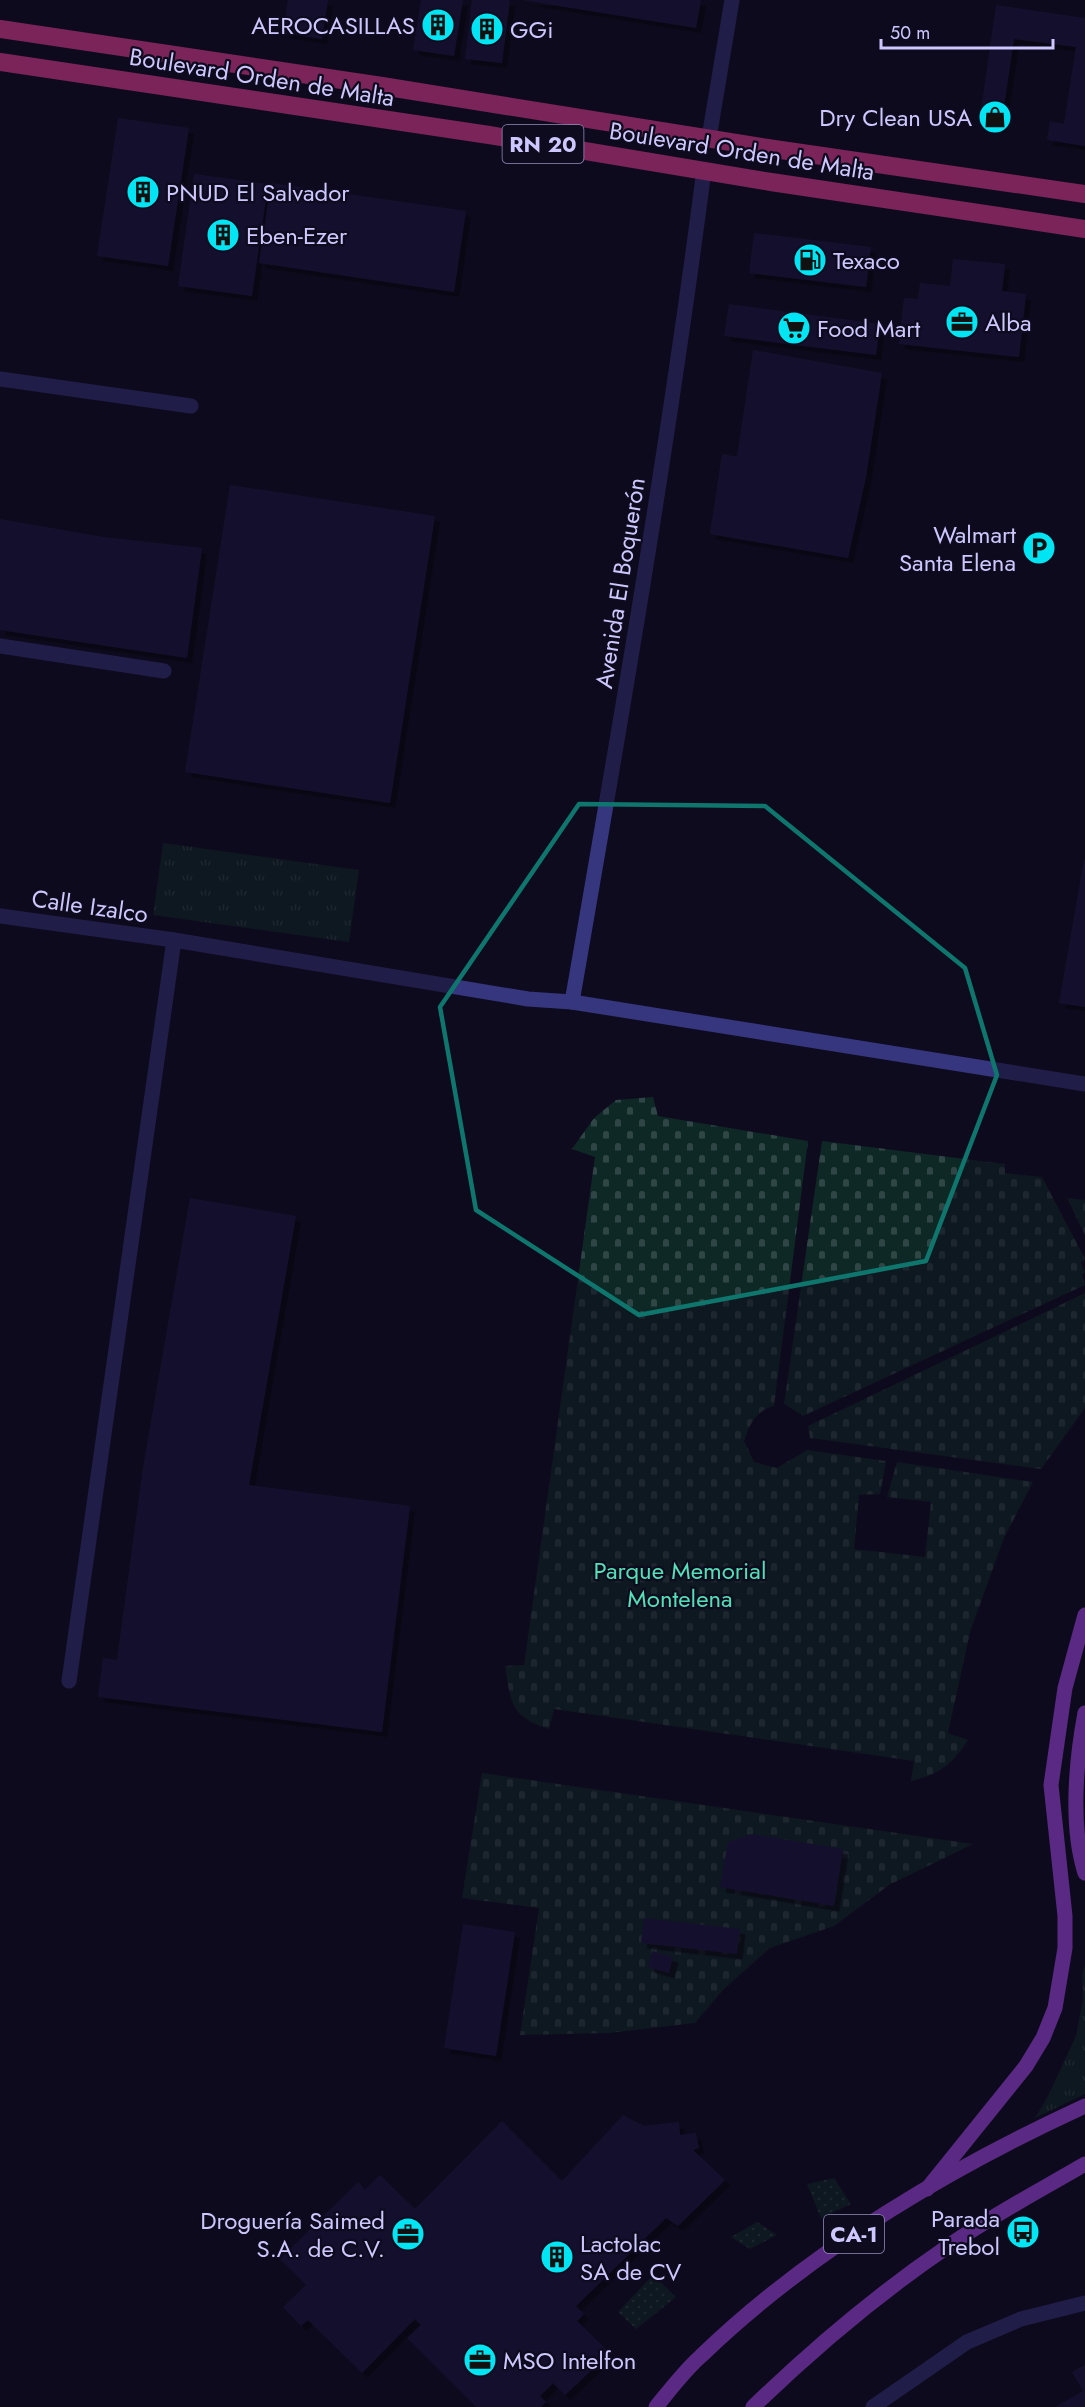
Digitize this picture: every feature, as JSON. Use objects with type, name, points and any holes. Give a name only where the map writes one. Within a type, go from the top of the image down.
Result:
[{"type":"highway","name":"Boulevard Orden de Malta","points":[[0,28],[1085,194]]},
{"type":"highway","name":"Boulevard Orden de Malta","points":[[0,62],[489,135],[704,171],[1085,229]]},
{"type":"main road","points":[[927,2189],[1026,2066],[1043,2038],[1055,2008],[1065,1948],[1065,1916],[1051,1785],[1065,1688],[1085,1615]]},
{"type":"main road","points":[[1085,1713],[1078,1760],[1079,1855],[1085,1873]]},
{"type":"main road","name":"CA-1","points":[[656,2407],[700,2357],[783,2284],[855,2233],[927,2189],[1038,2128],[1085,2106]]},
{"type":"main road","name":"CA-1","points":[[753,2407],[799,2362],[855,2315],[948,2246],[1085,2164]]},
{"type":"street","points":[[709,138],[732,0]]},
{"type":"street","name":"Avenida El Boquerón","points":[[572,1002],[632,657],[690,281],[704,171]]},
{"type":"street","points":[[0,379],[191,406]]},
{"type":"street","points":[[0,646],[164,671]]},
{"type":"street","name":"Calle Izalco","points":[[0,916],[174,940],[528,999],[572,1002],[1085,1084]]},
{"type":"street","points":[[69,1681],[174,940]]},
{"type":"street","points":[[873,2407],[967,2342],[1021,2319],[1085,2303]]},
{"type":"highlighted area","points":[[579,804],[765,806],[965,968],[997,1075],[926,1261],[639,1315],[476,1210],[440,1007]]},
{"type":"green space","points":[[163,843],[359,870],[349,942],[153,915]]},
{"type":"green space","name":"Parque Memorial Montelena","points":[[653,1097],[658,1116],[808,1141],[774,1406],[762,1411],[754,1419],[744,1441],[754,1462],[777,1468],[807,1450],[886,1461],[880,1494],[859,1495],[854,1549],[925,1557],[931,1502],[887,1497],[897,1462],[1033,1482],[1004,1538],[970,1632],[948,1733],[968,1740],[951,1762],[938,1772],[911,1781],[914,1761],[554,1709],[549,1729],[520,1714],[511,1699],[505,1666],[524,1665],[595,1157],[572,1149],[594,1118],[616,1100]]},
{"type":"green space","points":[[822,1141],[1005,1164],[1005,1173],[1042,1177],[1085,1259],[1081,1263],[1085,1272],[1082,1275],[1085,1285],[803,1416],[784,1404]]},
{"type":"green space","points":[[1067,1198],[1085,1200],[1085,1235]]},
{"type":"green space","points":[[1085,1293],[1085,1408],[1041,1469],[810,1438],[808,1426]]},
{"type":"green space","points":[[482,1773],[973,1844],[889,1885],[834,1926],[770,1948],[723,1990],[695,2023],[609,2033],[520,2035],[539,1908],[462,1898]]},
{"type":"green space","points":[[1085,1965],[1085,2094],[1035,2118],[1076,2036],[1083,1999],[1082,1975]]},
{"type":"green space","points":[[834,2178],[851,2204],[821,2218],[807,2184]]},
{"type":"green space","points":[[757,2222],[777,2235],[750,2249],[731,2237]]},
{"type":"green space","points":[[653,2275],[676,2297],[636,2329],[618,2312]]},
{"type":"building","name":"AEROCASILLAS","points":[[288,0],[328,0],[322,39],[283,33]]},
{"type":"building","name":"AEROCASILLAS","points":[[421,0],[463,0],[454,56],[413,50]]},
{"type":"building","name":"GGi","points":[[472,0],[510,0],[502,63],[465,59]]},
{"type":"building","points":[[522,0],[701,0],[696,28]]},
{"type":"building","points":[[996,5],[1085,18],[1085,146],[1047,140],[1050,121],[1064,124],[1076,47],[1014,39],[1001,127],[979,124]]},
{"type":"building","name":"PNUD El Salvador","points":[[118,118],[189,128],[168,266],[97,256]]},
{"type":"building","name":"Eben-Ezer","points":[[194,174],[268,184],[252,296],[178,286]]},
{"type":"building","points":[[271,183],[466,211],[454,292],[259,263]]},
{"type":"building","name":"Texaco","points":[[754,233],[871,247],[866,287],[749,273]]},
{"type":"building","name":"Alba","points":[[953,259],[1005,264],[1002,291],[1026,294],[1019,357],[899,344],[904,298],[918,299],[920,283],[950,286]]},
{"type":"building","points":[[729,304],[880,324],[876,355],[724,336]]},
{"type":"building","points":[[753,350],[882,373],[866,477],[848,558],[710,534],[722,454],[737,457]]},
{"type":"building","points":[[230,485],[435,516],[390,803],[185,772]]},
{"type":"building","points":[[0,519],[103,537],[202,548],[187,658],[0,630]]},
{"type":"building","points":[[1085,860],[1085,1007],[1059,1003]]},
{"type":"building","points":[[190,1198],[296,1216],[249,1485],[410,1506],[382,1732],[98,1697],[103,1658],[117,1660],[143,1467]]},
{"type":"building","points":[[752,1834],[843,1849],[834,1906],[720,1887],[728,1842]]},
{"type":"building","points":[[644,1918],[740,1929],[737,1954],[641,1943]]},
{"type":"building","points":[[463,1924],[515,1932],[496,2056],[444,2048]]},
{"type":"building","points":[[652,1951],[673,1957],[669,1973],[648,1967]]},
{"type":"building","points":[[623,2115],[644,2126],[679,2122],[680,2135],[696,2133],[699,2148],[693,2150],[725,2180],[678,2226],[666,2218],[576,2306],[584,2314],[577,2321],[610,2353],[565,2395],[553,2383],[540,2396],[546,2402],[541,2407],[476,2407],[407,2338],[421,2325],[415,2319],[362,2373],[308,2320],[301,2326],[283,2307],[306,2285],[280,2259],[358,2182],[365,2190],[380,2175],[415,2209],[502,2121],[562,2181]]},
{"type":"building","points":[[1085,2365],[1085,2407],[1055,2407],[1083,2391],[1072,2372]]},
{"type":"place","name":"AEROCASILLAS","points":[[438,25]]},
{"type":"place","name":"GGi","points":[[487,29]]},
{"type":"place","name":"Dry Clean USA","points":[[995,117]]},
{"type":"place","name":"PNUD El Salvador","points":[[143,192]]},
{"type":"place","name":"Eben-Ezer","points":[[223,235]]},
{"type":"place","name":"Texaco","points":[[810,260]]},
{"type":"place","name":"Alba","points":[[962,322]]},
{"type":"place","name":"Food Mart","points":[[794,328]]},
{"type":"place","name":"Walmart Santa Elena","points":[[1039,548]]},
{"type":"place","name":"Parada Trebol","points":[[1023,2232]]},
{"type":"place","name":"Droguería Saimed S.A. de C.V.","points":[[408,2234]]},
{"type":"place","name":"Lactolac SA de CV","points":[[557,2257]]},
{"type":"place","name":"MSO Intelfon","points":[[480,2360]]}]
